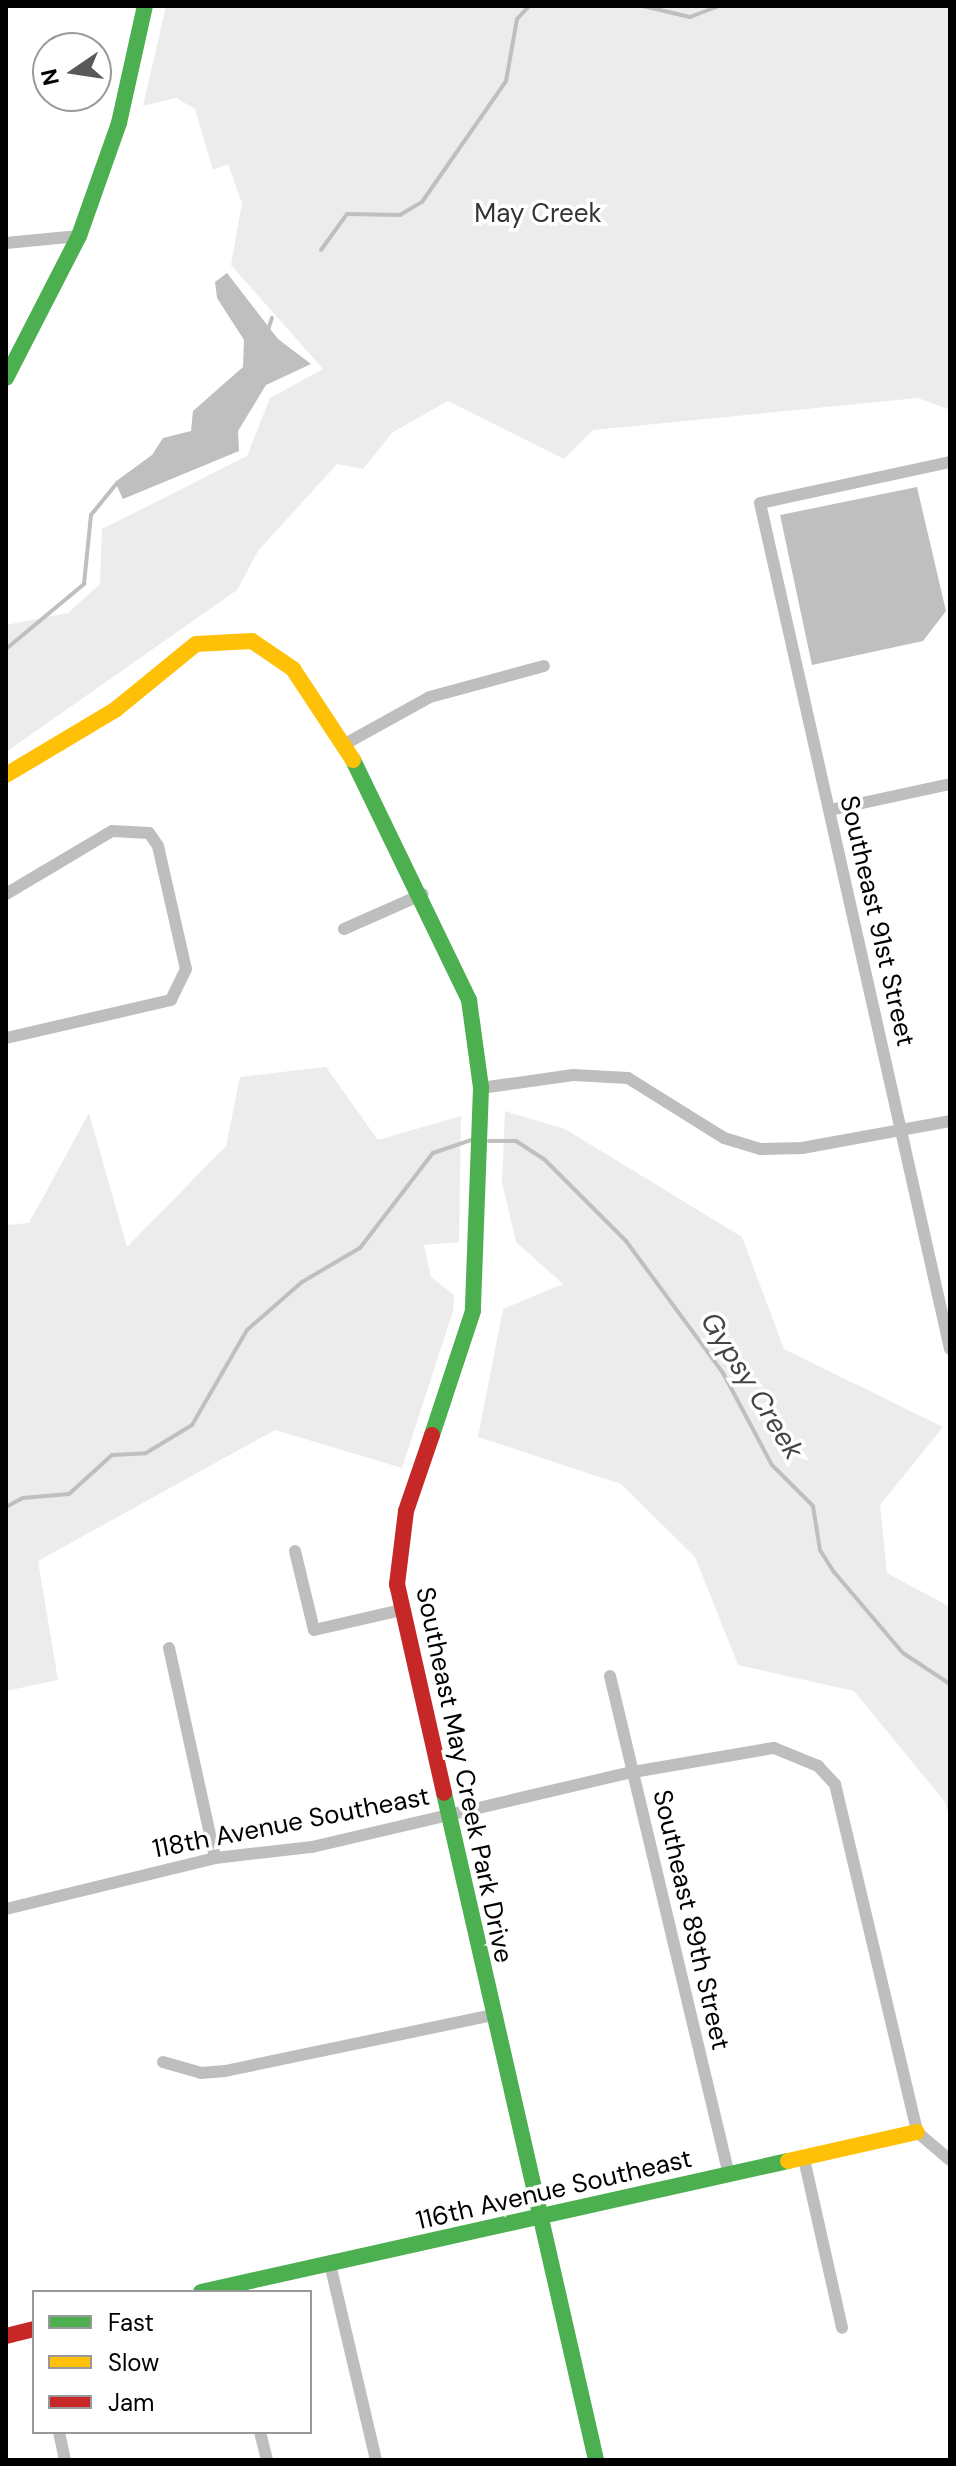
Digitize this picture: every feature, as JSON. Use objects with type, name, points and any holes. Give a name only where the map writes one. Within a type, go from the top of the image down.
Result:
[{"type":"street","points":[[6,378],[38,328],[79,236],[119,123],[145,6]]},
{"type":"street","points":[[6,243],[79,236]]},
{"type":"street","name":"Southeast 91st Street","points":[[950,462],[760,503],[902,1131],[945,1301],[950,1349]]},
{"type":"street","name":"Southeast May Creek Park Drive","points":[[6,775],[104,718],[183,652],[215,638],[252,641],[274,653],[345,744],[423,894],[469,1000],[481,1088],[473,1311],[402,1528],[401,1610],[537,2219],[596,2460]]},
{"type":"street","points":[[345,744],[430,697],[544,666]]},
{"type":"street","points":[[830,810],[950,784]]},
{"type":"street","points":[[6,894],[112,831],[149,833],[162,861],[184,985],[171,1000],[6,1038]]},
{"type":"street","points":[[344,929],[423,894]]},
{"type":"street","points":[[481,1088],[573,1075],[628,1078],[724,1138],[760,1149],[902,1131],[950,1121]]},
{"type":"street","points":[[295,1551],[314,1630],[401,1610]]},
{"type":"street","points":[[169,1648],[215,1858]]},
{"type":"street","name":"Southeast 89th Street","points":[[610,1676],[729,2175]]},
{"type":"street","name":"118th Avenue Southeast","points":[[6,1909],[215,1858],[312,1847],[633,1772],[750,1747],[774,1748],[818,1766],[846,1812],[917,2132]]},
{"type":"street","points":[[163,2062],[201,2073],[225,2071],[492,2015]]},
{"type":"street","points":[[917,2132],[950,2160]]},
{"type":"street","name":"116th Avenue Southeast","points":[[228,2289],[917,2132]]},
{"type":"street","points":[[804,2159],[842,2328]]},
{"type":"street","points":[[330,2264],[376,2460]]},
{"type":"street","points":[[6,2336],[32,2330]]},
{"type":"street","points":[[59,2434],[65,2460]]},
{"type":"street","points":[[260,2434],[267,2460]]},
{"type":"green space","name":"May Creek","points":[[166,6],[950,6],[950,410],[918,398],[593,430],[564,459],[448,401],[393,432],[363,469],[337,464],[258,551],[237,590],[6,752],[6,625],[68,613],[100,584],[102,529],[247,456],[270,398],[323,369],[231,265],[242,203],[228,164],[213,170],[195,109],[176,98],[143,106]]},
{"type":"green space","points":[[326,1067],[378,1140],[461,1116],[459,1242],[424,1245],[431,1277],[454,1295],[453,1311],[402,1468],[275,1430],[38,1561],[58,1680],[6,1691],[6,1225],[29,1223],[89,1113],[127,1247],[226,1146],[240,1077]]},
{"type":"green space","points":[[505,1111],[565,1129],[742,1237],[784,1349],[943,1427],[880,1505],[887,1573],[950,1607],[950,1819],[945,1802],[854,1691],[738,1665],[695,1557],[621,1484],[478,1437],[503,1309],[563,1284],[516,1242],[502,1182]]},
{"type":"shaded area","points":[[227,273],[278,339],[311,364],[266,385],[238,431],[239,451],[123,499],[115,482],[152,455],[163,438],[191,431],[193,411],[243,367],[244,340],[217,298],[215,282]]},
{"type":"shaded area","points":[[917,487],[946,611],[923,641],[812,665],[780,515]]},
{"type":"waterway","points":[[321,250],[347,214],[400,215],[422,202],[506,81],[517,19],[529,6]]},
{"type":"waterway","points":[[643,6],[690,17],[718,6]]},
{"type":"waterway","points":[[267,333],[272,318]]},
{"type":"waterway","points":[[6,649],[84,584],[91,515],[117,483]]},
{"type":"waterway","name":"Gypsy Creek","points":[[6,1507],[23,1498],[69,1494],[112,1455],[146,1453],[192,1425],[247,1330],[302,1282],[360,1248],[433,1153],[471,1140]]},
{"type":"waterway","name":"Gypsy Creek","points":[[489,1141],[516,1141],[544,1159],[626,1241],[723,1373],[772,1465],[813,1506],[820,1550],[834,1572],[903,1653],[950,1684]]},
{"type":"traffic: fast","points":[[6,378],[79,236],[119,123],[145,6]]},
{"type":"traffic: fast","points":[[353,760],[469,1000],[481,1088],[473,1311],[432,1435]]},
{"type":"traffic: fast","points":[[444,1793],[596,2460]]},
{"type":"traffic: fast","points":[[210,2290],[788,2161]]},
{"type":"traffic: slow","points":[[6,775],[115,710],[196,644],[252,641],[293,669],[353,760]]},
{"type":"traffic: slow","points":[[788,2161],[917,2132]]},
{"type":"traffic: jam","points":[[432,1435],[406,1511],[397,1584],[444,1793]]},
{"type":"traffic: jam","points":[[6,2336],[32,2330]]}]
